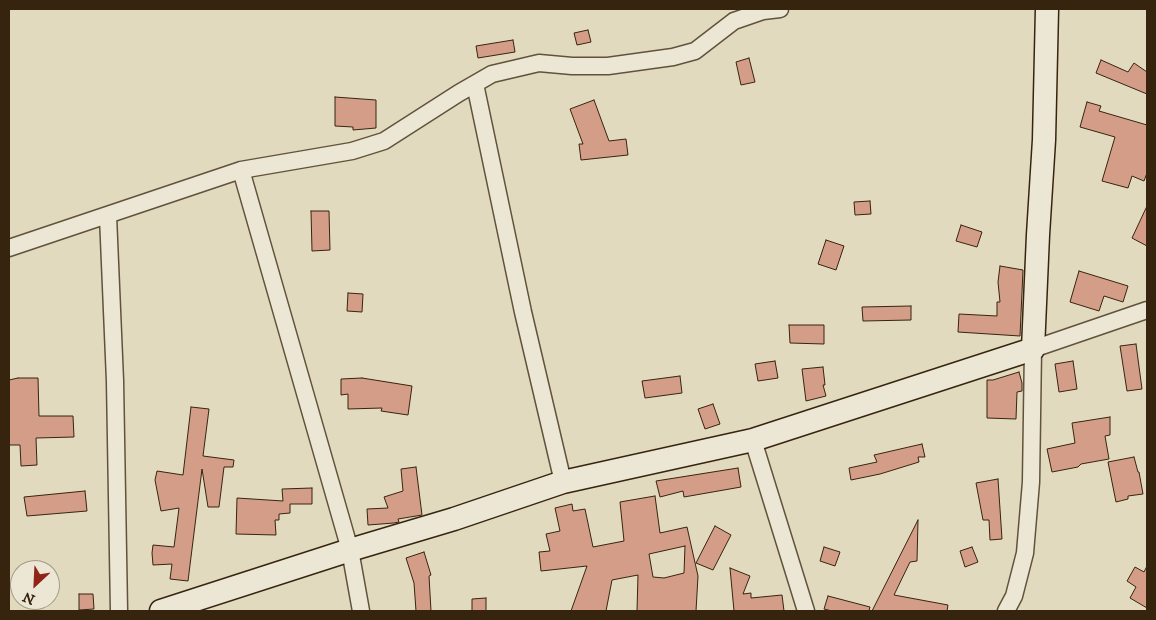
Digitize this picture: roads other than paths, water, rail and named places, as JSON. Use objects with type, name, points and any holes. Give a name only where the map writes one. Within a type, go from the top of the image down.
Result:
[{"type":"street","points":[[9,248],[241,170],[352,151],[384,141],[492,74],[539,63],[572,66],[608,66],[673,57],[695,51],[734,21],[763,11],[780,9]]},
{"type":"street","points":[[1006,611],[1014,596],[1024,552],[1032,482],[1033,349],[1044,140],[1047,9]]},
{"type":"street","points":[[475,84],[523,312],[563,482]]},
{"type":"street","points":[[241,170],[350,550],[361,611]]},
{"type":"street","points":[[108,216],[115,381],[119,611]]},
{"type":"street","points":[[161,611],[350,550],[454,519],[563,482],[753,440],[1147,310]]},
{"type":"street","points":[[753,440],[806,611]]}]
